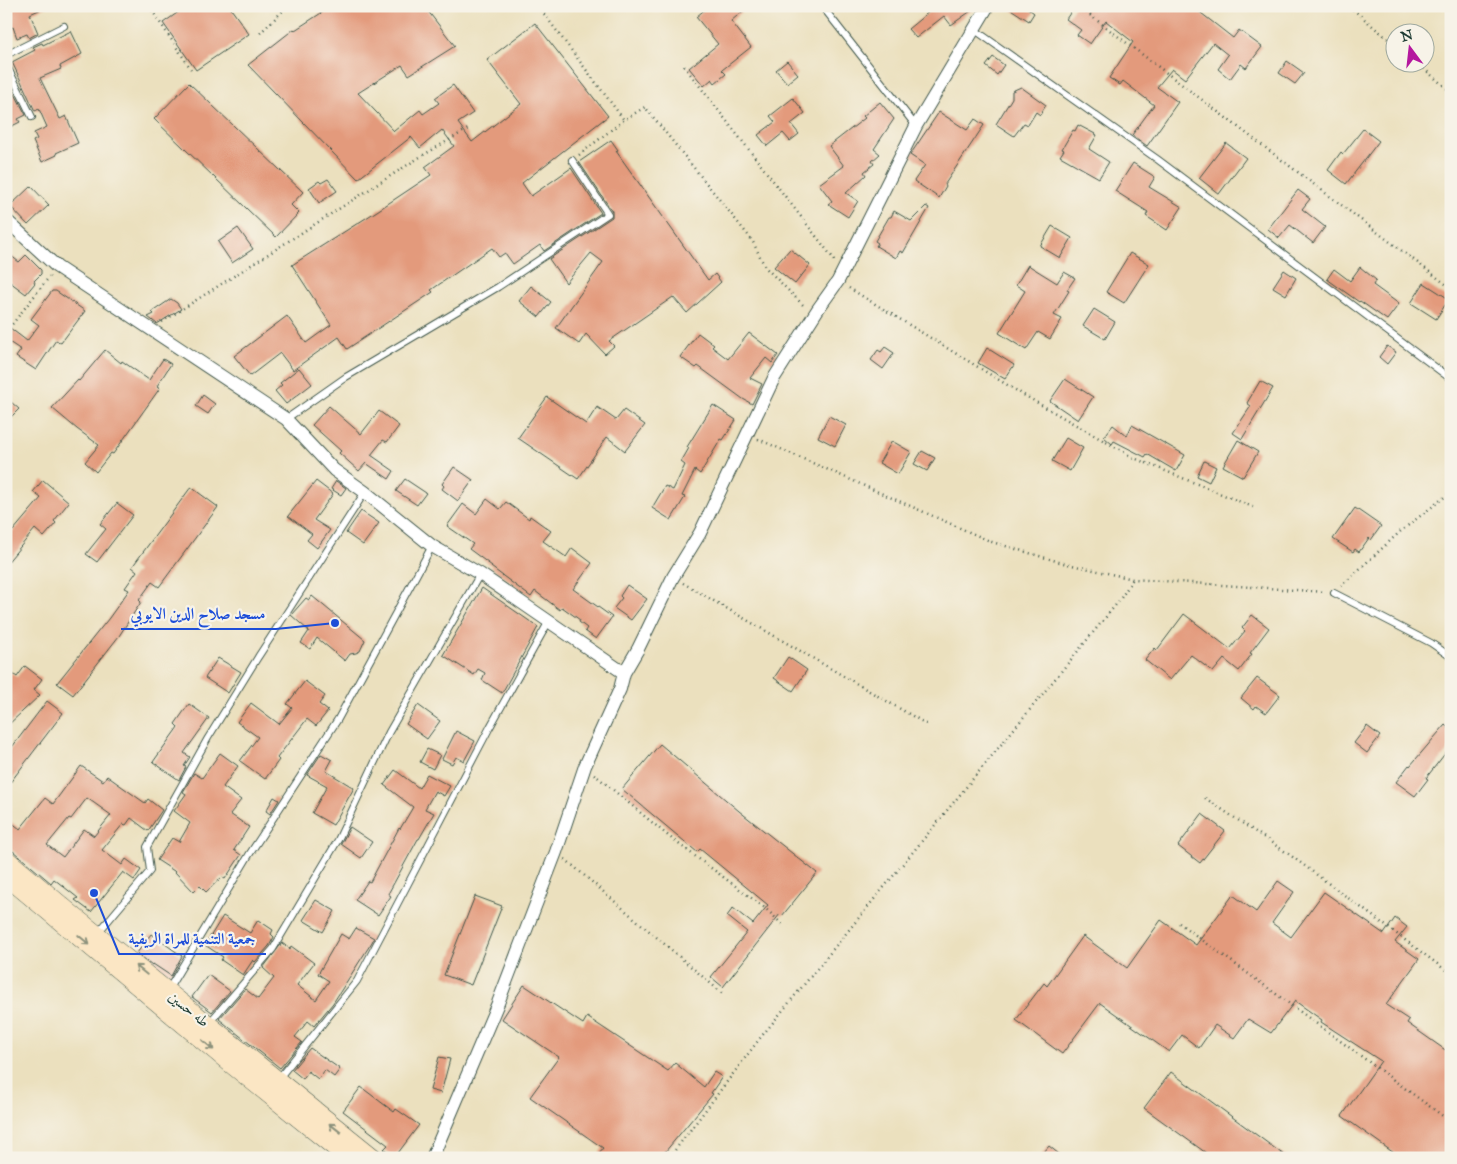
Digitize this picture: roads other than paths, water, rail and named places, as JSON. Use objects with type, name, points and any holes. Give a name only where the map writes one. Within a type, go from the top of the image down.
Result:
[{"type":"main road","name":"طه حسين","points":[[6,859],[97,934],[231,1064],[348,1158]]},
{"type":"main road","name":"طه حسين","points":[[6,876],[163,996],[208,1024],[374,1158]]},
{"type":"street","points":[[432,1158],[498,1003],[556,852],[585,766],[620,689],[624,673],[638,649],[673,577],[700,533],[774,378],[813,316],[838,281],[916,126],[988,6]]},
{"type":"street","points":[[6,220],[57,267],[286,418],[334,470],[366,492],[432,546],[480,574],[550,620],[624,673]]},
{"type":"lane","points":[[822,6],[916,126]]},
{"type":"lane","points":[[6,55],[64,26]]},
{"type":"lane","points":[[975,30],[1157,159],[1451,378]]},
{"type":"lane","points":[[6,64],[32,117]]},
{"type":"lane","points":[[286,418],[346,377],[498,287],[608,214],[572,160]]},
{"type":"lane","points":[[97,934],[150,871],[147,847],[208,738],[258,657],[366,492]]},
{"type":"lane","points":[[163,996],[249,855],[338,720],[432,546]]},
{"type":"lane","points":[[208,1024],[272,949],[338,840],[389,732],[480,574]]},
{"type":"lane","points":[[1334,593],[1431,642],[1451,657]]},
{"type":"lane","points":[[277,1081],[357,981],[490,727],[550,620]]},
{"type":"place","name":"مسجد صلاح الدين الايوبي","points":[[335,623]]},
{"type":"place","name":"جمعية التنمية للمراة الريفية","points":[[94,893]]}]
